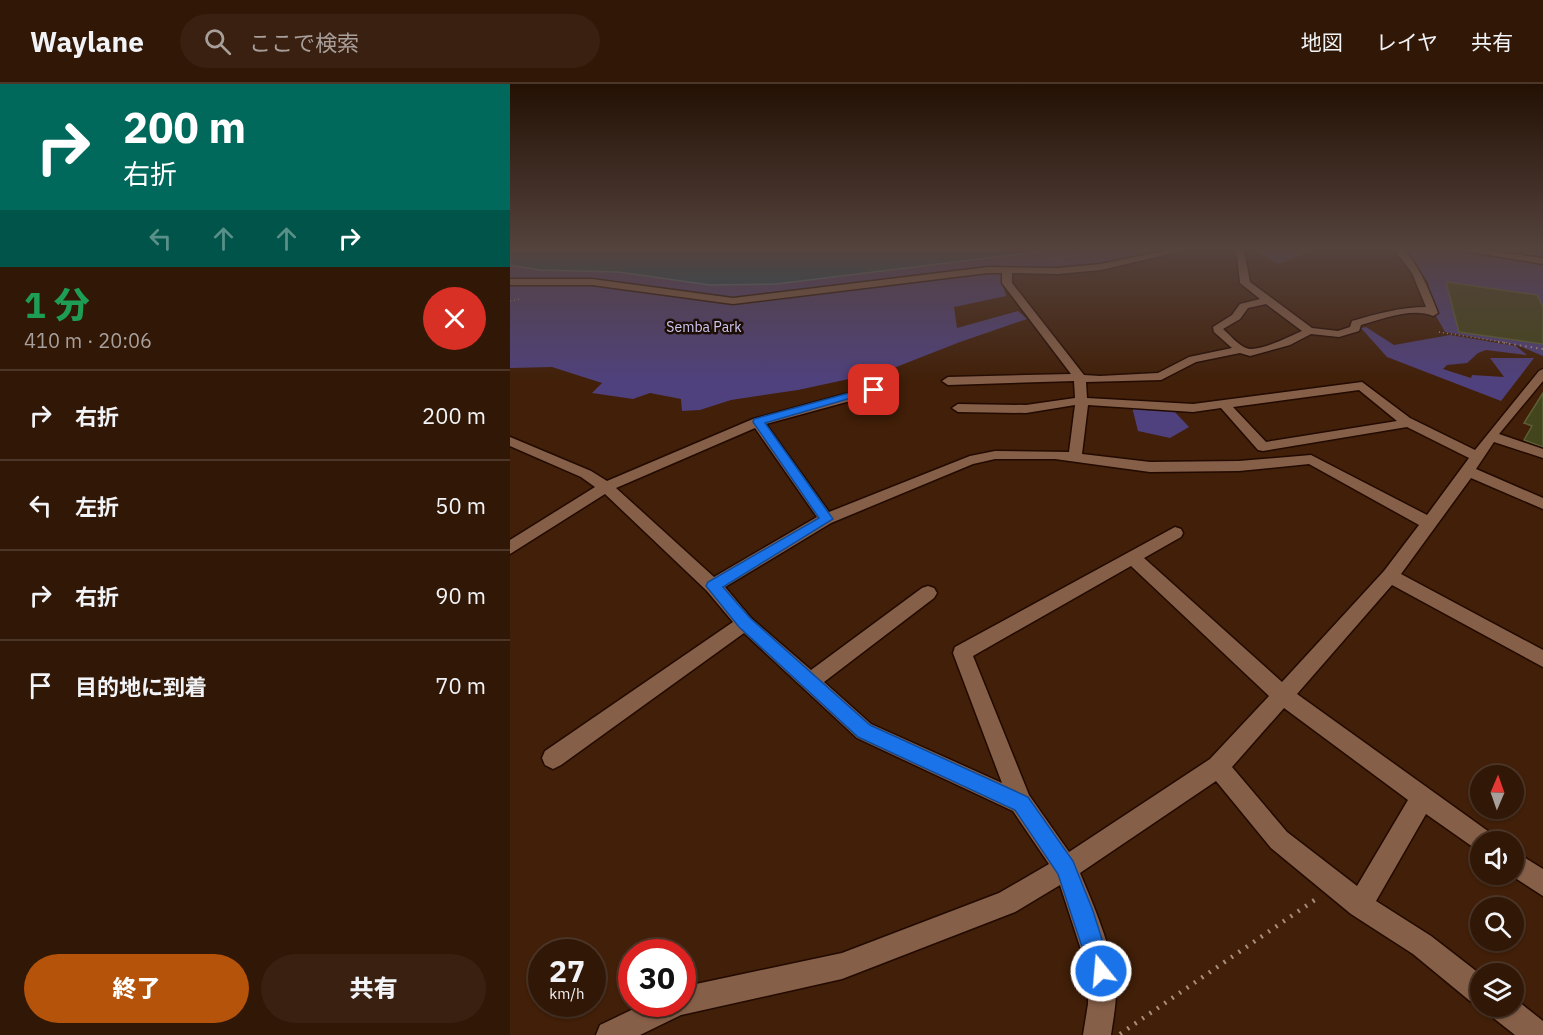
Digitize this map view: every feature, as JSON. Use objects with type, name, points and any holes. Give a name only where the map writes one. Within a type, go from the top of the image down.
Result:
[{"type":"street","points":[[684,294],[733,301],[787,294]]},
{"type":"street","points":[[1016,294],[1080,378],[1082,414],[1075,458]]},
{"type":"street","points":[[1261,294],[1309,331]]},
{"type":"street","points":[[1269,300],[1244,306],[1236,317],[1218,327],[1218,330],[1240,350],[1250,353],[1277,345],[1309,331],[1339,334],[1355,328],[1356,323],[1382,316],[1404,313],[1413,309],[1433,311],[1428,294]]},
{"type":"street","points":[[948,381],[1067,376],[1100,380],[1161,376],[1193,359],[1240,350]]},
{"type":"street","points":[[696,998],[842,966],[1006,903],[1066,868],[1218,767],[1390,576],[1430,524],[1491,436],[1543,373]]},
{"type":"street","points":[[510,548],[606,487],[758,422],[891,386]]},
{"type":"street","points":[[958,408],[1026,409],[1080,401],[1193,408],[1362,386],[1409,423],[1473,464],[1543,504]]},
{"type":"street","points":[[1224,404],[1263,447],[1409,423]]},
{"type":"street","points":[[758,422],[826,519]]},
{"type":"street","points":[[1491,436],[1543,454]]},
{"type":"street","points":[[510,441],[586,474],[606,487],[713,586],[745,622],[864,731],[1021,803]]},
{"type":"street","points":[[713,586],[826,519],[970,460],[995,455],[1075,458],[1150,466],[1239,465],[1311,459],[1430,524]]},
{"type":"street","points":[[1096,1035],[1102,1004],[1101,971],[1083,911],[1066,868],[1021,803],[962,653],[1133,558],[1175,532]]},
{"type":"street","points":[[1133,558],[1282,695],[1470,832]]},
{"type":"street","points":[[1390,576],[1543,659]]},
{"type":"street","points":[[810,682],[928,593]]},
{"type":"street","points":[[553,758],[745,622]]},
{"type":"street","points":[[1218,767],[1279,840],[1360,905],[1422,945],[1470,983]]},
{"type":"street","points":[[1360,905],[1423,797]]},
{"type":"street","points":[[1524,870],[1543,884]]},
{"type":"street","points":[[610,1035],[647,1017]]},
{"type":"street","points":[[1515,1017],[1538,1035]]},
{"type":"path","points":[[510,301],[519,299]]},
{"type":"path","points":[[1439,332],[1543,349]]},
{"type":"path","points":[[1118,1035],[1335,886]]},
{"type":"green space","name":"Semba Park","points":[[510,294],[1006,294],[954,307],[957,328],[1018,311],[1027,319],[886,371],[798,390],[731,400],[700,410],[682,411],[681,399],[650,393],[633,399],[592,393],[602,383],[552,367],[510,368]]},
{"type":"green space","points":[[1431,294],[1543,294],[1543,356],[1517,345],[1445,332],[1436,316]]},
{"type":"green space","points":[[1366,327],[1394,345],[1450,335],[1516,346],[1527,355],[1486,350],[1478,353],[1467,363],[1447,365],[1443,369],[1471,378],[1472,375],[1504,377],[1490,358],[1534,358],[1501,401],[1387,357],[1361,328]]},
{"type":"green space","points":[[1132,407],[1173,410],[1189,427],[1170,438],[1138,431]]},
{"type":"building","points":[[1449,294],[1533,294],[1537,295],[1543,307],[1543,344],[1459,332]]},
{"type":"building","points":[[1543,393],[1543,447],[1524,440],[1532,426],[1524,423]]},
{"type":"route","points":[[874,390],[758,422],[826,519],[713,586],[745,622],[864,731],[1021,803],[1066,868],[1083,911],[1101,971]]}]
